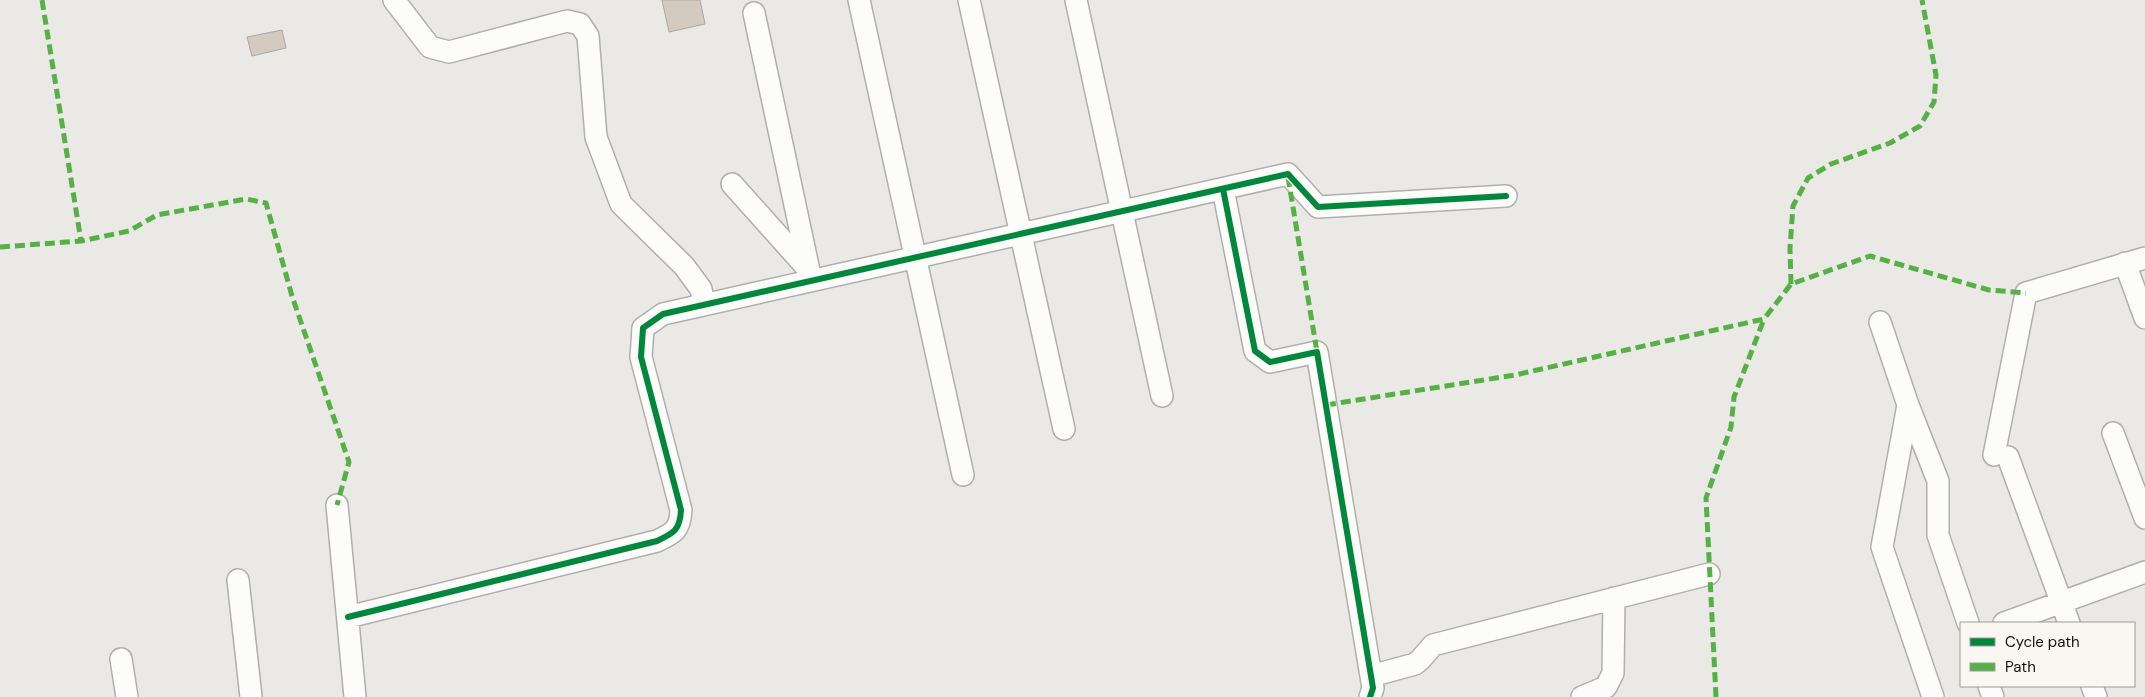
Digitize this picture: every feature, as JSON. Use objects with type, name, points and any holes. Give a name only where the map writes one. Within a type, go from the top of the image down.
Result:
[{"type":"street","points":[[394,0],[430,46],[449,52],[568,21],[580,24],[588,36],[596,137],[621,204],[684,266],[701,289],[704,304]]},
{"type":"street","points":[[859,0],[963,475]]},
{"type":"street","points":[[969,0],[1064,429]]},
{"type":"street","points":[[1076,0],[1162,396]]},
{"type":"street","points":[[754,13],[810,275]]},
{"type":"street","points":[[348,617],[657,541],[671,535],[680,524],[681,510],[641,357],[643,328],[663,314],[810,275],[915,257],[1288,174],[1318,206],[1506,196]]},
{"type":"street","points":[[732,184],[810,275]]},
{"type":"street","points":[[1223,189],[1255,350],[1270,362],[1317,352],[1371,687],[1415,664],[1433,645],[1709,574]]},
{"type":"street","points":[[2069,622],[2001,456],[2026,293],[2135,260],[2145,318]]},
{"type":"street","points":[[1880,322],[1908,405],[1938,481],[1938,535],[1968,622]]},
{"type":"street","points":[[1908,405],[1882,547],[1933,697]]},
{"type":"street","points":[[2114,433],[2145,518]]},
{"type":"street","points":[[337,505],[355,697]]},
{"type":"street","points":[[2007,622],[2145,572]]},
{"type":"street","points":[[238,580],[251,697]]},
{"type":"street","points":[[1582,697],[1606,687],[1613,673],[1614,598]]},
{"type":"street","points":[[121,659],[127,697]]},
{"type":"building","points":[[662,0],[700,0],[705,24],[669,32]]},
{"type":"building","points":[[282,30],[286,48],[252,56],[247,37]]},
{"type":"marked path","points":[[42,0],[81,241]]},
{"type":"marked path","points":[[1791,284],[1790,248],[1793,206],[1808,178],[1831,164],[1890,143],[1920,126],[1934,102],[1936,75],[1922,0]]},
{"type":"marked path","points":[[1288,177],[1317,352]]},
{"type":"marked path","points":[[0,247],[81,241],[129,231],[157,215],[246,199],[266,203],[292,296],[349,462],[337,505]]},
{"type":"marked path","points":[[1326,405],[1515,375],[1764,319],[1791,284],[1870,256],[1989,290],[2026,293]]},
{"type":"marked path","points":[[1716,697],[1706,498],[1731,427],[1734,397],[1764,319]]},
{"type":"cycle path","points":[[348,617],[657,541],[675,530],[679,522],[681,510],[641,357],[643,328],[663,314],[1288,174],[1318,207],[1506,196]]},
{"type":"cycle path","points":[[1223,189],[1255,351],[1270,362],[1317,352],[1373,688],[1370,697]]}]
